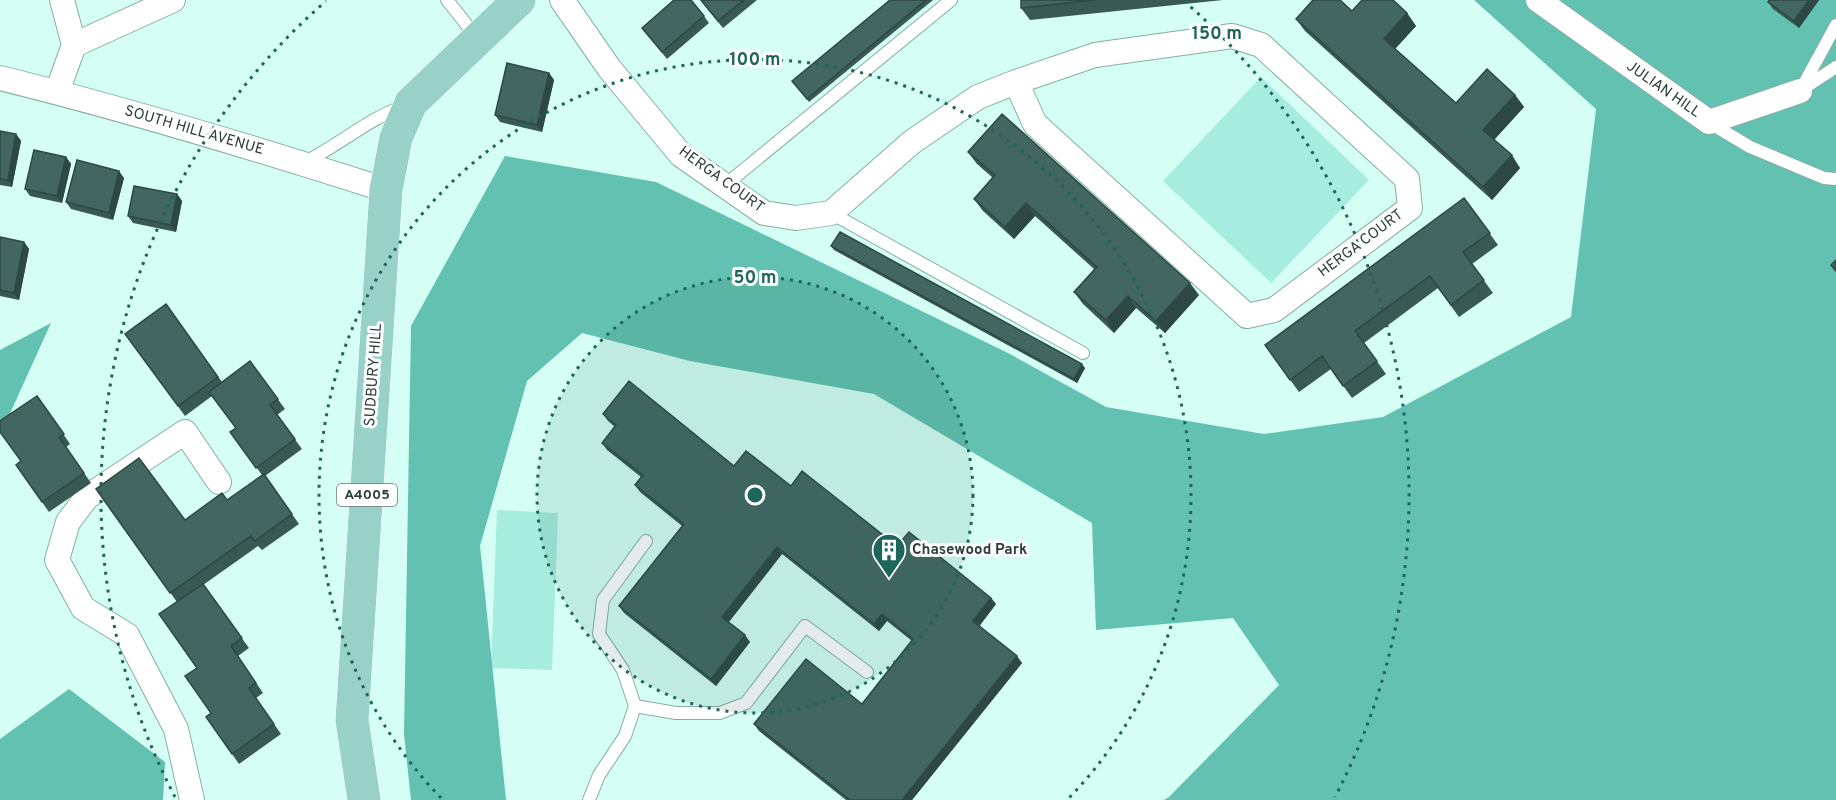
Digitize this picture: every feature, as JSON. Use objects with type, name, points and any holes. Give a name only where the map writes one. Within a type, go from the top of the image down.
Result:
[{"type":"main road","name":"SUDBURY HILL","points":[[364,800],[352,720],[386,190],[396,138],[411,103],[519,0]]},
{"type":"street","points":[[57,92],[74,45],[62,0]]},
{"type":"street","points":[[74,45],[174,0]]},
{"type":"street","name":"HERGA COURT","points":[[562,0],[609,68],[681,155],[764,213],[796,218],[831,213],[912,142],[978,97],[1016,82],[1095,55],[1232,36],[1261,45],[1407,179],[1410,208],[1274,310],[1247,316],[1035,124],[1016,82]]},
{"type":"street","name":"JULIAN HILL","points":[[1538,0],[1709,122],[1800,90]]},
{"type":"street","name":"SOUTH HILL AVENUE","points":[[0,78],[57,92],[303,163],[386,190]]},
{"type":"street","points":[[192,800],[176,729],[127,635],[83,608],[57,560],[68,522],[87,497],[185,432],[219,482]]},
{"type":"lane","points":[[447,0],[478,39]]},
{"type":"lane","points":[[724,186],[951,0]]},
{"type":"lane","points":[[1800,90],[1836,25]]},
{"type":"lane","points":[[1800,90],[1836,67]]},
{"type":"lane","points":[[303,163],[320,155],[384,113],[411,103]]},
{"type":"lane","points":[[1709,122],[1750,147],[1824,178],[1836,179]]},
{"type":"lane","points":[[831,213],[1083,353]]},
{"type":"lane","points":[[589,800],[599,775],[625,736],[635,706],[623,670],[599,634],[603,600],[646,541]]},
{"type":"lane","points":[[635,706],[676,713],[720,713],[746,704],[805,626],[867,672]]},
{"type":"green space","points":[[1474,0],[1836,0],[1836,800],[1164,800],[1279,685],[1233,618],[1096,630],[1092,523],[874,394],[690,361],[582,333],[527,381],[480,546],[506,800],[411,800],[404,734],[411,326],[505,156],[656,182],[1008,353],[1106,407],[1264,434],[1383,417],[1571,317],[1596,109]]},
{"type":"green space","points":[[1261,77],[1369,180],[1271,283],[1163,181]]},
{"type":"green space","points":[[51,323],[7,420],[0,426],[0,350]]},
{"type":"green space","points":[[497,510],[558,513],[552,670],[491,668]]},
{"type":"green space","points":[[69,689],[165,762],[163,800],[0,800],[0,739]]},
{"type":"building","points":[[674,0],[691,0],[704,16],[662,52],[642,28]]},
{"type":"building","points":[[701,0],[744,0],[718,21]]},
{"type":"building","points":[[890,0],[926,0],[807,99],[792,81]]},
{"type":"building","points":[[1021,0],[1095,0],[1021,8]]},
{"type":"building","points":[[1313,0],[1340,0],[1352,11],[1362,0],[1393,0],[1407,13],[1384,39],[1456,103],[1487,69],[1515,95],[1483,130],[1512,155],[1483,187],[1296,19]]},
{"type":"building","points":[[1769,0],[1809,0],[1794,21],[1768,2]]},
{"type":"building","points":[[507,63],[549,73],[537,125],[495,115]]},
{"type":"building","points":[[1002,114],[1190,283],[1156,321],[1128,296],[1106,320],[1074,292],[1097,267],[1026,203],[1005,227],[974,199],[995,175],[968,152]]},
{"type":"building","points":[[0,131],[16,134],[8,180],[0,179]]},
{"type":"building","points":[[34,150],[66,157],[57,196],[25,189]]},
{"type":"building","points":[[77,160],[119,171],[109,213],[66,202]]},
{"type":"building","points":[[134,186],[177,194],[171,225],[128,216]]},
{"type":"building","points":[[1464,198],[1490,233],[1463,252],[1484,280],[1451,305],[1430,276],[1355,331],[1377,361],[1343,386],[1322,356],[1290,380],[1265,345]]},
{"type":"building","points":[[840,232],[1082,364],[1074,379],[831,246]]},
{"type":"building","points":[[0,237],[24,242],[14,293],[0,290]]},
{"type":"building","points":[[1836,260],[1836,271],[1831,265]]},
{"type":"building","points":[[166,304],[218,377],[178,406],[125,334]]},
{"type":"building","points":[[250,361],[278,399],[270,405],[295,439],[256,468],[230,432],[236,428],[209,392]]},
{"type":"building","name":"Chasewood Park","points":[[629,381],[734,466],[746,451],[791,486],[802,471],[897,546],[909,532],[991,598],[973,621],[1017,656],[902,800],[850,800],[754,724],[806,659],[862,704],[913,639],[882,614],[874,624],[777,547],[722,617],[745,635],[711,679],[619,606],[684,524],[635,485],[643,475],[602,443],[616,425],[603,414]]},
{"type":"building","points":[[37,396],[64,434],[59,437],[84,473],[42,502],[16,465],[21,461],[0,432],[0,421]]},
{"type":"building","points":[[139,458],[185,520],[222,493],[227,500],[264,474],[292,514],[255,541],[251,536],[170,593],[96,489]]},
{"type":"building","points":[[203,584],[242,638],[231,646],[256,683],[249,688],[274,724],[232,754],[206,717],[211,713],[185,676],[197,668],[159,614]]},
{"type":"place","name":"Chasewood Park","points":[[889,579]]}]
